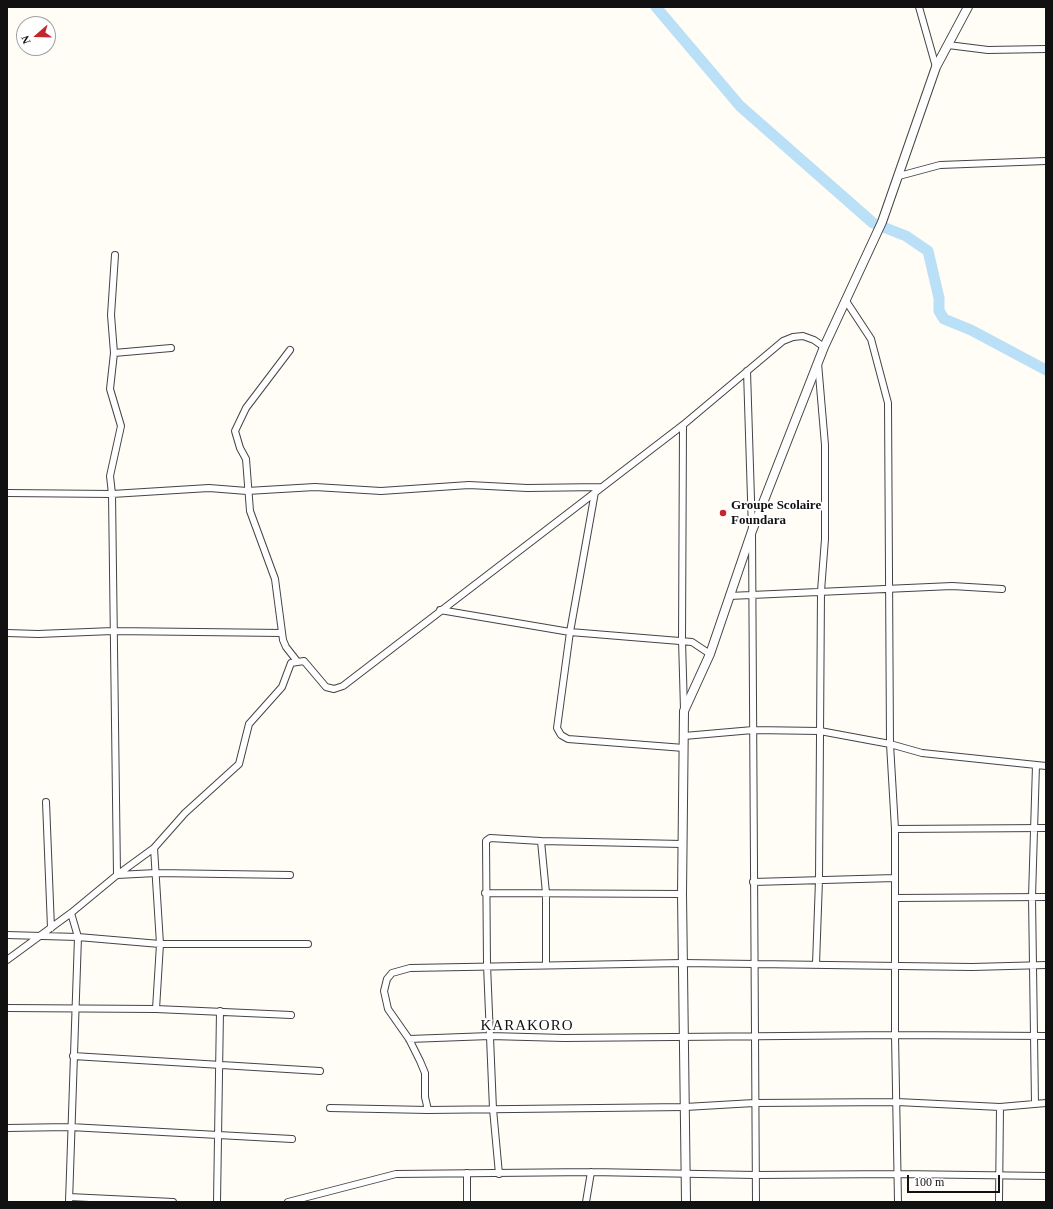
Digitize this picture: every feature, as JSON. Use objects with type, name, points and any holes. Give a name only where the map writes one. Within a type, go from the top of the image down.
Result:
[{"type":"street","points":[[919,7],[936,67]]},
{"type":"street","points":[[684,711],[710,654],[752,531],[824,347],[881,226],[900,176],[936,67],[968,7]]},
{"type":"street","points":[[948,45],[988,50],[1046,50]]},
{"type":"street","points":[[900,176],[940,165],[1046,162]]},
{"type":"street","points":[[115,255],[111,315],[114,353],[110,389],[120,426],[110,476],[112,494],[117,875]]},
{"type":"street","points":[[846,301],[871,339],[888,403],[890,744],[895,829],[895,1035],[899,1174],[898,1202]]},
{"type":"street","points":[[7,960],[71,913],[117,875],[154,848],[185,813],[239,764],[249,724],[282,687],[291,663],[304,661],[326,687],[334,689],[343,686],[440,610],[683,425],[783,341],[793,337],[803,336],[814,340],[824,347]]},
{"type":"street","points":[[114,353],[171,348]]},
{"type":"street","points":[[290,350],[246,408],[235,431],[240,448],[246,459],[250,511],[256,531],[275,579],[282,633],[286,647],[297,661]]},
{"type":"street","points":[[816,964],[820,880],[821,591],[825,539],[825,445],[818,362]]},
{"type":"street","points":[[747,371],[752,531],[755,1036],[754,1103],[756,1202]]},
{"type":"street","points":[[683,425],[682,640],[684,748],[682,894],[686,1202]]},
{"type":"street","points":[[7,492],[112,494],[209,488],[248,491],[315,487],[382,491],[469,485],[527,488],[602,486]]},
{"type":"street","points":[[594,492],[570,632],[557,728],[561,735],[568,739],[684,748]]},
{"type":"street","points":[[729,596],[821,591],[890,590],[952,586],[1002,590]]},
{"type":"street","points":[[440,610],[570,632],[640,639],[682,640],[692,642],[710,654]]},
{"type":"street","points":[[7,633],[38,634],[113,631],[282,633]]},
{"type":"street","points":[[684,736],[753,730],[820,731],[890,744],[922,753],[1046,766]]},
{"type":"street","points":[[1035,1104],[1032,897],[1036,765]]},
{"type":"street","points":[[46,802],[51,928]]},
{"type":"street","points":[[895,829],[1046,828]]},
{"type":"street","points":[[499,1174],[493,1109],[487,965],[485,893],[486,841],[490,838],[541,841],[682,844]]},
{"type":"street","points":[[541,841],[546,892],[546,965]]},
{"type":"street","points":[[154,848],[160,944],[156,1009]]},
{"type":"street","points":[[117,875],[156,872],[290,875]]},
{"type":"street","points":[[753,882],[895,878]]},
{"type":"street","points":[[485,893],[546,892],[682,894]]},
{"type":"street","points":[[896,898],[1046,897]]},
{"type":"street","points":[[71,913],[78,937],[77,1008],[70,1127],[69,1199],[173,1202]]},
{"type":"street","points":[[7,935],[78,937],[160,944],[308,944]]},
{"type":"street","points":[[428,1110],[425,1097],[424,1073],[409,1039],[388,1009],[384,991],[387,979],[392,973],[410,968],[487,965],[684,963],[972,967],[1046,965]]},
{"type":"street","points":[[7,1008],[156,1009],[290,1015]]},
{"type":"street","points":[[217,1202],[220,1011]]},
{"type":"street","points":[[409,1039],[490,1036],[564,1038],[895,1035],[1046,1036]]},
{"type":"street","points":[[73,1056],[320,1071]]},
{"type":"street","points":[[330,1108],[428,1110],[685,1107],[754,1103],[897,1102],[1000,1107],[1046,1103]]},
{"type":"street","points":[[999,1202],[1000,1107]]},
{"type":"street","points":[[7,1128],[70,1127],[292,1139]]},
{"type":"street","points":[[586,1202],[591,1172]]},
{"type":"street","points":[[288,1202],[396,1174],[591,1172],[755,1175],[899,1174],[999,1177],[1046,1176]]},
{"type":"street","points":[[467,1173],[467,1202]]},
{"type":"waterway","points":[[656,7],[740,106],[873,223],[906,236],[928,251],[939,298],[939,311],[944,319],[971,330],[1046,370]]},
{"type":"place","name":"Groupe Scolaire Foundara","points":[[723,513]]},
{"type":"district","name":"KARAKORO","points":[[527,1026]]}]
